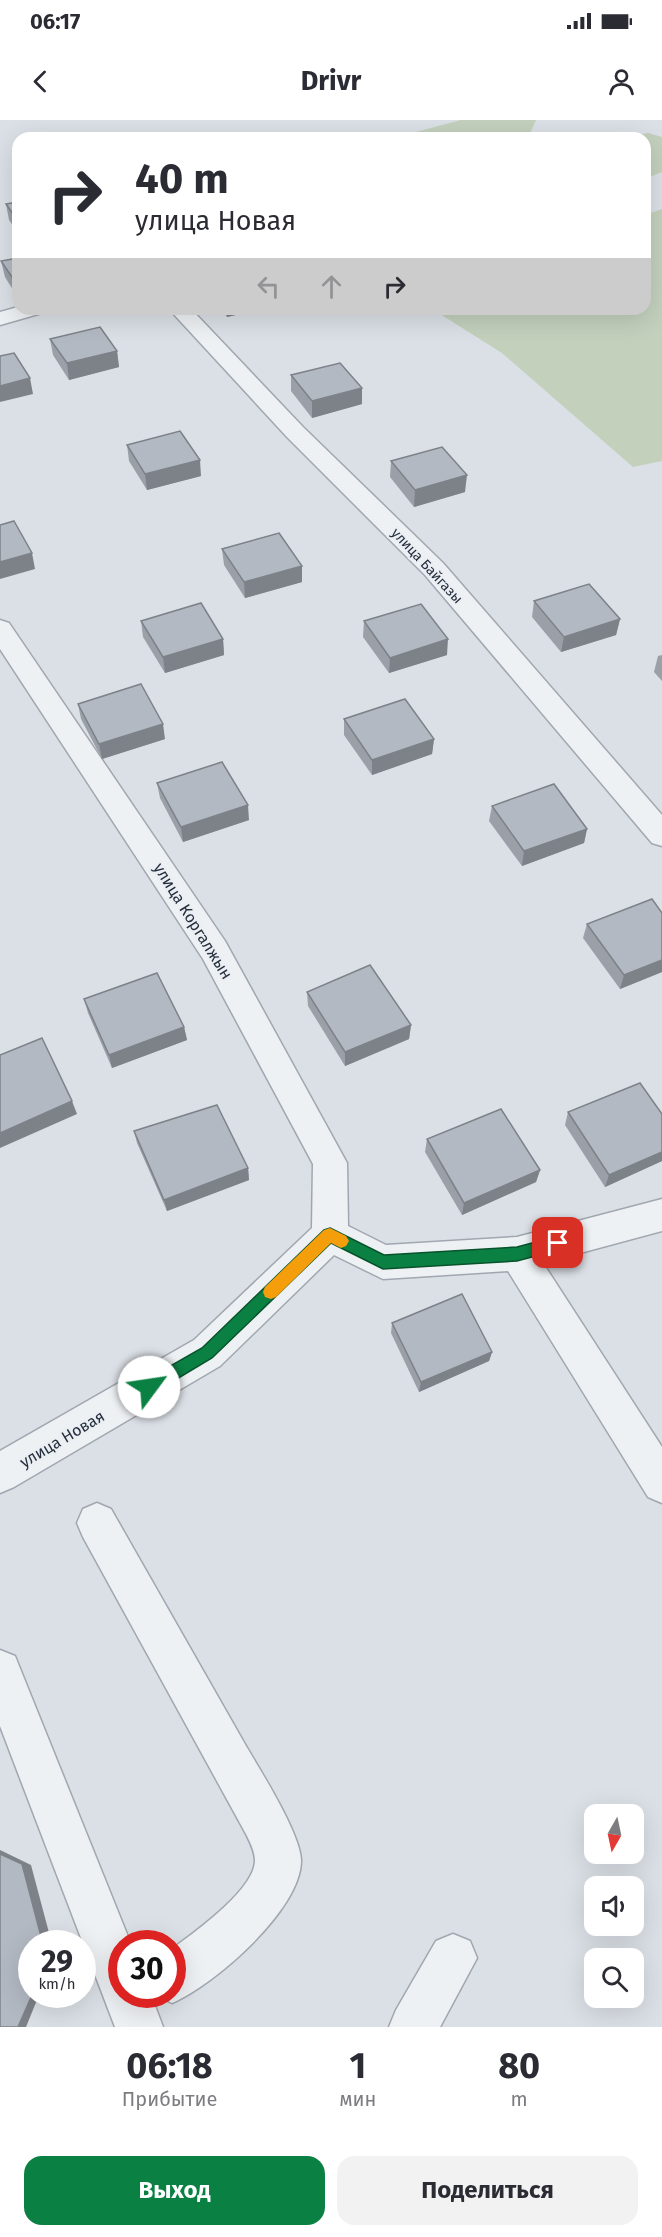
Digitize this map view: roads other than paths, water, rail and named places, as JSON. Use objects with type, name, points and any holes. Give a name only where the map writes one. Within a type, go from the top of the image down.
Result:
[{"type":"street","name":"улица Байгазы","points":[[185,315],[295,432],[434,569],[662,835]]},
{"type":"street","name":"улица Коргалжын","points":[[0,629],[214,950],[330,1163],[330,1235]]},
{"type":"street","points":[[330,1235],[383,1262],[517,1254],[662,1215]]},
{"type":"street","name":"улица Новая","points":[[0,1473],[207,1353],[330,1235]]},
{"type":"street","points":[[517,1254],[662,1483]]},
{"type":"street","points":[[97,1522],[262,1818],[279,1861],[275,1879],[260,1905],[186,1967]]},
{"type":"street","points":[[0,1671],[108,1936]]},
{"type":"street","points":[[413,2027],[453,1958]]}]
